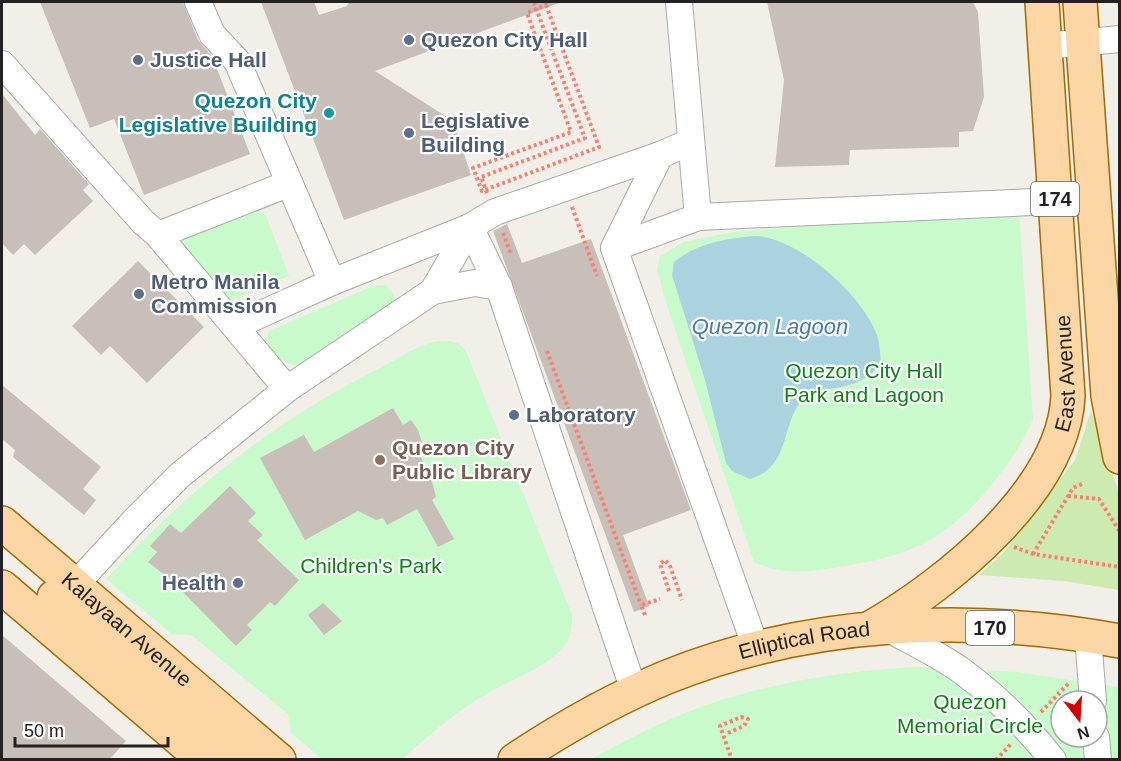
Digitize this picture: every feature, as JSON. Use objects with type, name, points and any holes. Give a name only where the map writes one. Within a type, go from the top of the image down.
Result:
[{"type":"main road","name":"East Avenue","points":[[879,627],[947,577],[996,530],[1026,495],[1059,440],[1068,396],[1042,2]]},
{"type":"main road","name":"East Avenue","points":[[1080,2],[1107,40],[1108,396],[1119,457]]},
{"type":"main road","name":"Kalayaan Avenue","points":[[2,523],[67,594],[241,759]]},
{"type":"main road","name":"Kalayaan Avenue","points":[[2,553],[67,594],[279,759]]},
{"type":"main road","points":[[2,587],[197,757]]},
{"type":"main road","name":"Elliptical Road","points":[[515,759],[548,738],[634,691],[668,677],[756,648],[879,627],[1016,628],[1119,641]]},
{"type":"lane","points":[[198,2],[212,34],[237,61],[332,282]]},
{"type":"lane","points":[[679,2],[698,217]]},
{"type":"lane","points":[[1045,46],[1107,40]]},
{"type":"lane","points":[[2,64],[143,222],[158,235],[287,389]]},
{"type":"lane","points":[[235,326],[332,282],[470,227],[495,212],[660,155],[690,142]]},
{"type":"lane","points":[[660,155],[614,248],[756,648]]},
{"type":"lane","points":[[158,235],[288,184]]},
{"type":"lane","points":[[614,248],[698,217],[1055,201]]},
{"type":"lane","points":[[470,227],[499,287],[634,691]]},
{"type":"lane","points":[[433,291],[470,227]]},
{"type":"lane","points":[[67,594],[180,475],[287,389],[433,291],[475,282],[499,287]]},
{"type":"lane","points":[[879,627],[957,668],[1026,728],[1053,759]]},
{"type":"lane","points":[[1088,636],[1093,689]]},
{"type":"path","points":[[487,191],[481,177],[585,138],[534,3]]},
{"type":"path","points":[[546,5],[599,147],[556,164],[487,191],[482,191],[473,168],[571,132],[527,12],[546,5]]},
{"type":"path","points":[[552,151],[556,164]]},
{"type":"path","points":[[577,432],[645,615]]},
{"type":"path","points":[[1034,554],[1073,488],[1084,483]]},
{"type":"path","points":[[1068,496],[1099,499],[1119,532]]},
{"type":"path","points":[[996,530],[1012,546],[1034,554],[1119,567]]},
{"type":"path","points":[[669,591],[660,564],[665,560],[670,566],[682,600]]},
{"type":"path","points":[[641,605],[660,599]]},
{"type":"path","points":[[1063,689],[1069,683],[1082,689]]},
{"type":"path","points":[[996,759],[1049,704]]},
{"type":"path","points":[[728,733],[744,726],[748,719],[741,717],[720,726],[732,759]]},
{"type":"green space","name":"Quezon City Hall Park and Lagoon","points":[[1019,208],[1033,419],[1002,472],[956,522],[923,544],[905,552],[864,563],[806,571],[785,571],[754,562],[666,303],[657,270],[660,256],[684,242],[734,232]]},
{"type":"green space","points":[[257,210],[266,216],[289,276],[227,302],[181,245],[184,238]]},
{"type":"green space","points":[[386,285],[394,294],[395,306],[305,367],[284,361],[277,357],[268,346],[269,331],[373,286]]},
{"type":"green space","name":"Children's Park","points":[[449,341],[459,343],[466,351],[572,615],[570,634],[567,643],[553,657],[468,706],[402,759],[322,759],[291,733],[288,714],[191,635],[172,634],[106,579],[168,516],[268,434],[304,410],[414,349],[431,343]]},
{"type":"green space","points":[[1091,411],[1119,493],[1119,590],[1064,581],[979,575],[1003,553],[1075,460]]},
{"type":"green space","name":"Quezon Memorial Circle","points":[[914,667],[1016,672],[1119,687],[1119,759],[590,760],[661,723],[713,703],[769,687],[827,676]]},
{"type":"water","name":"Quezon Lagoon","points":[[754,236],[790,246],[826,270],[843,286],[858,302],[877,335],[881,363],[871,374],[861,380],[850,385],[817,392],[800,403],[778,456],[763,473],[750,479],[732,471],[726,463],[705,380],[672,275],[674,262],[692,250],[722,241]]},
{"type":"building","name":"Justice Hall","points":[[40,2],[183,2],[198,40],[212,56],[250,154],[144,195],[114,119],[90,128]]},
{"type":"building","points":[[261,2],[314,2],[319,15],[347,6],[349,2],[559,3],[375,71],[453,121],[471,175],[344,220]]},
{"type":"building","points":[[767,2],[973,2],[978,12],[984,97],[973,131],[959,132],[959,147],[850,150],[849,165],[775,167],[784,80]]},
{"type":"building","points":[[2,94],[35,135],[40,129],[89,184],[83,190],[93,201],[35,255],[24,244],[13,255],[2,243]]},
{"type":"building","points":[[507,224],[522,263],[591,239],[691,510],[623,535],[649,606],[634,612],[493,231]]},
{"type":"building","points":[[138,261],[204,327],[147,383],[110,346],[101,355],[72,326]]},
{"type":"building","points":[[2,385],[101,467],[83,489],[96,500],[84,515],[13,457],[15,450],[2,439]]},
{"type":"building","points":[[393,408],[403,425],[411,420],[418,430],[422,443],[415,447],[430,474],[436,497],[432,500],[454,539],[438,547],[417,509],[387,525],[383,518],[376,520],[358,511],[305,540],[260,458],[304,435],[314,452]]},
{"type":"building","points":[[230,486],[256,513],[248,521],[263,535],[257,540],[299,580],[275,606],[270,602],[247,625],[252,630],[236,646],[171,580],[148,562],[157,552],[150,546],[170,524],[181,533]]},
{"type":"building","points":[[323,603],[342,621],[324,635],[308,615]]},
{"type":"building","points":[[2,635],[126,741],[110,759],[2,759]]},
{"type":"place","name":"Quezon City Hall","points":[[409,40]]},
{"type":"place","name":"Justice Hall","points":[[138,60]]},
{"type":"place","name":"Quezon City Legislative Building","points":[[329,113]]},
{"type":"place","name":"Legislative Building","points":[[409,133]]},
{"type":"place","name":"Metro Manila Commission","points":[[139,294]]},
{"type":"place","name":"Laboratory","points":[[514,415]]},
{"type":"place","name":"Quezon City Public Library","points":[[380,460]]},
{"type":"place","name":"Health","points":[[238,583]]}]
